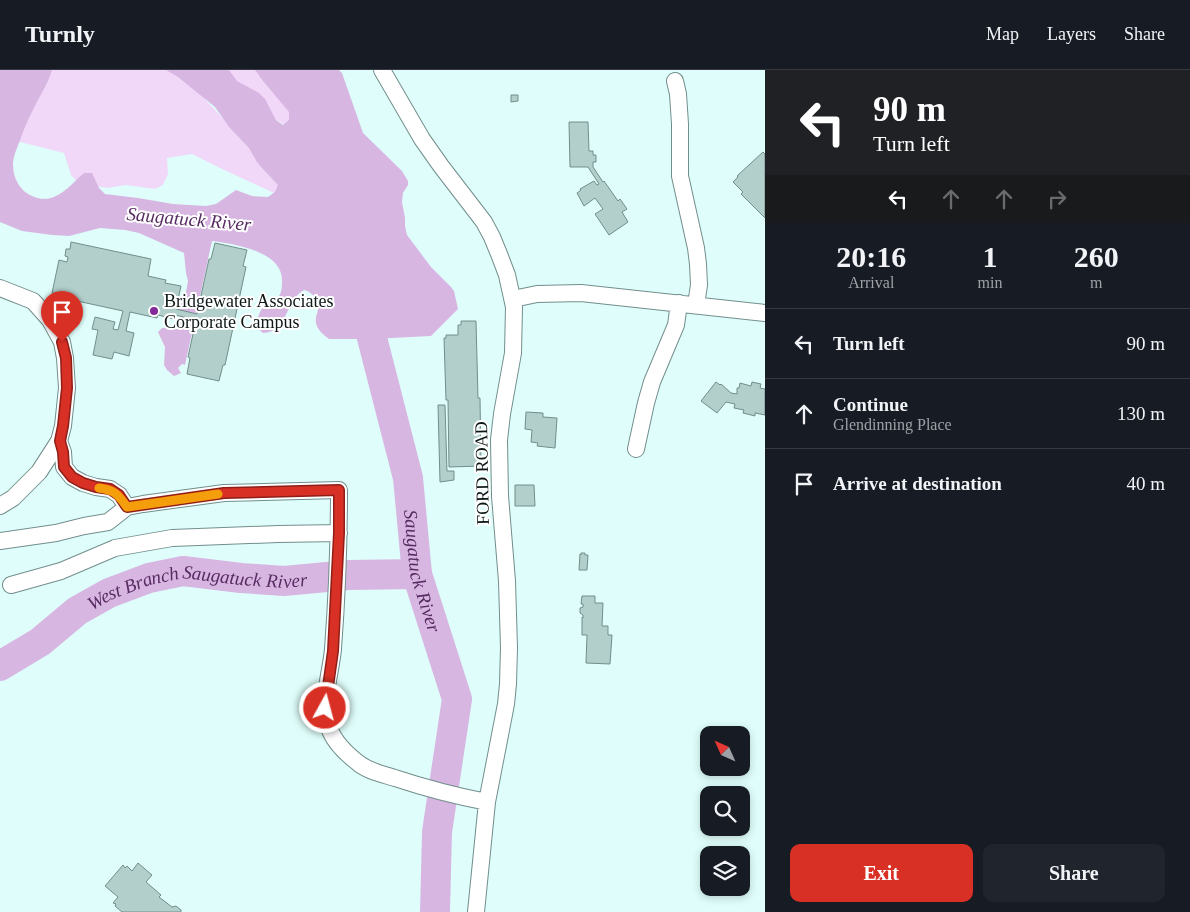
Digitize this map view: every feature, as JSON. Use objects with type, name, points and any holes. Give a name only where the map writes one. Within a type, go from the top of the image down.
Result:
[{"type":"street","name":"FORD ROAD","points":[[382,70],[422,139],[484,222],[496,245],[513,298],[513,353],[499,440],[500,496],[507,581],[508,684],[506,704],[487,802],[476,912]]},
{"type":"street","points":[[636,449],[652,382],[676,325],[698,286],[696,248],[680,176],[680,124],[675,81]]},
{"type":"street","points":[[0,288],[33,301],[50,320],[62,342],[66,358],[67,388],[60,441],[39,472],[13,498],[0,506]]},
{"type":"street","points":[[513,298],[536,294],[581,293],[765,313]]},
{"type":"street","points":[[60,441],[64,467],[72,477],[83,483],[110,489],[119,495],[127,507]]},
{"type":"street","points":[[0,541],[56,533],[108,522],[127,507],[224,493],[339,490],[338,562],[333,651],[325,708],[331,734],[344,752],[358,764],[373,771],[420,786],[487,802]]},
{"type":"street","points":[[108,522],[115,548]]},
{"type":"street","points":[[11,584],[61,572],[115,548],[172,538],[339,533]]},
{"type":"shaded area","points":[[0,70],[178,70],[278,178],[287,199],[192,154],[167,158],[168,174],[163,185],[155,189],[126,185],[107,188],[78,183],[71,175],[64,153],[0,137]]},
{"type":"shaded area","points":[[221,70],[272,70],[287,95],[291,129],[269,115]]},
{"type":"water","points":[[0,70],[52,70],[26,125],[13,165],[16,179],[28,194],[48,199],[61,194],[84,173],[92,173],[99,188],[105,194],[173,204],[206,206],[216,204],[236,190],[252,196],[268,197],[275,192],[278,185],[257,162],[249,148],[229,127],[215,107],[178,77],[166,70],[229,70],[237,81],[259,93],[265,99],[276,120],[283,125],[289,120],[289,112],[255,70],[339,70],[342,73],[363,133],[402,171],[408,181],[408,185],[403,193],[402,202],[407,235],[431,267],[454,291],[458,309],[431,336],[329,339],[317,326],[317,300],[304,290],[293,301],[278,327],[263,333],[257,328],[258,318],[260,311],[276,300],[280,294],[282,280],[280,270],[274,262],[255,251],[232,244],[212,241],[185,365],[182,364],[178,368],[181,373],[174,376],[164,365],[165,347],[158,332],[162,328],[177,326],[180,321],[183,311],[176,309],[178,303],[184,303],[188,281],[184,253],[139,233],[125,230],[100,228],[69,236],[52,235],[22,231],[0,222]]},
{"type":"building","points":[[511,95],[518,95],[518,101],[511,102]]},
{"type":"building","points":[[569,122],[588,122],[589,151],[593,151],[593,155],[596,155],[596,162],[593,162],[593,167],[618,201],[620,199],[627,209],[622,212],[628,222],[609,235],[595,214],[603,209],[595,198],[584,206],[577,193],[580,189],[594,181],[597,185],[599,184],[588,167],[570,167]]},
{"type":"building","points":[[763,152],[765,154],[765,218],[741,194],[743,192],[733,182]]},
{"type":"building","name":"Bridgewater Associates Corporate Campus","points":[[71,242],[151,259],[148,276],[166,280],[165,283],[181,286],[176,309],[197,314],[209,259],[211,259],[215,243],[247,250],[243,266],[246,267],[225,365],[223,365],[219,381],[187,374],[190,358],[188,357],[196,320],[175,315],[174,319],[158,315],[157,318],[130,312],[126,331],[134,333],[129,356],[114,352],[112,359],[93,355],[98,330],[92,329],[95,317],[115,322],[113,329],[118,330],[123,311],[68,299],[69,296],[52,293],[59,260],[67,262],[68,257],[65,256],[66,249],[70,249]]},
{"type":"building","points":[[461,321],[476,321],[481,466],[449,467],[448,400],[446,400],[444,338],[446,338],[446,335],[458,335],[458,325],[461,325]]},
{"type":"building","points":[[716,382],[731,393],[737,394],[737,388],[739,388],[740,383],[751,386],[752,382],[761,384],[760,388],[765,389],[765,415],[755,413],[755,416],[743,413],[744,410],[734,408],[735,404],[726,402],[717,413],[701,401]]},
{"type":"building","points":[[438,405],[445,405],[447,471],[454,471],[454,480],[440,482]]},
{"type":"building","points":[[526,412],[543,413],[543,417],[557,418],[555,448],[537,446],[538,443],[531,442],[532,430],[525,429]]},
{"type":"building","points":[[515,485],[534,485],[535,506],[515,506]]},
{"type":"building","points":[[581,553],[588,555],[587,570],[579,570]]},
{"type":"building","points":[[582,596],[595,596],[595,603],[603,603],[602,626],[608,626],[608,635],[612,635],[610,664],[586,663],[587,635],[582,635],[583,615],[580,613],[580,608],[583,607],[583,604],[581,604]]},
{"type":"building","points":[[138,863],[152,875],[146,882],[161,895],[159,897],[172,907],[176,906],[181,912],[122,912],[115,906],[116,904],[113,903],[118,897],[105,886],[123,865],[132,871]]},
{"type":"waterway","name":"Saugatuck River","points":[[362,299],[408,478],[417,574],[457,699],[437,832],[435,912]]},
{"type":"waterway","name":"West Branch Saugatuck River","points":[[0,666],[40,642],[77,611],[109,593],[149,578],[183,571],[284,581],[348,575],[417,574]]},
{"type":"slow traffic","points":[[99,488],[110,489],[119,495],[127,507],[218,494]]},
{"type":"place","name":"Bridgewater Associates Corporate Campus","points":[[154,311]]},
{"type":"route","points":[[62,342],[66,358],[67,388],[60,441],[64,467],[72,477],[83,483],[110,489],[119,495],[127,507],[224,493],[339,490],[339,533],[333,651],[325,708]]}]
